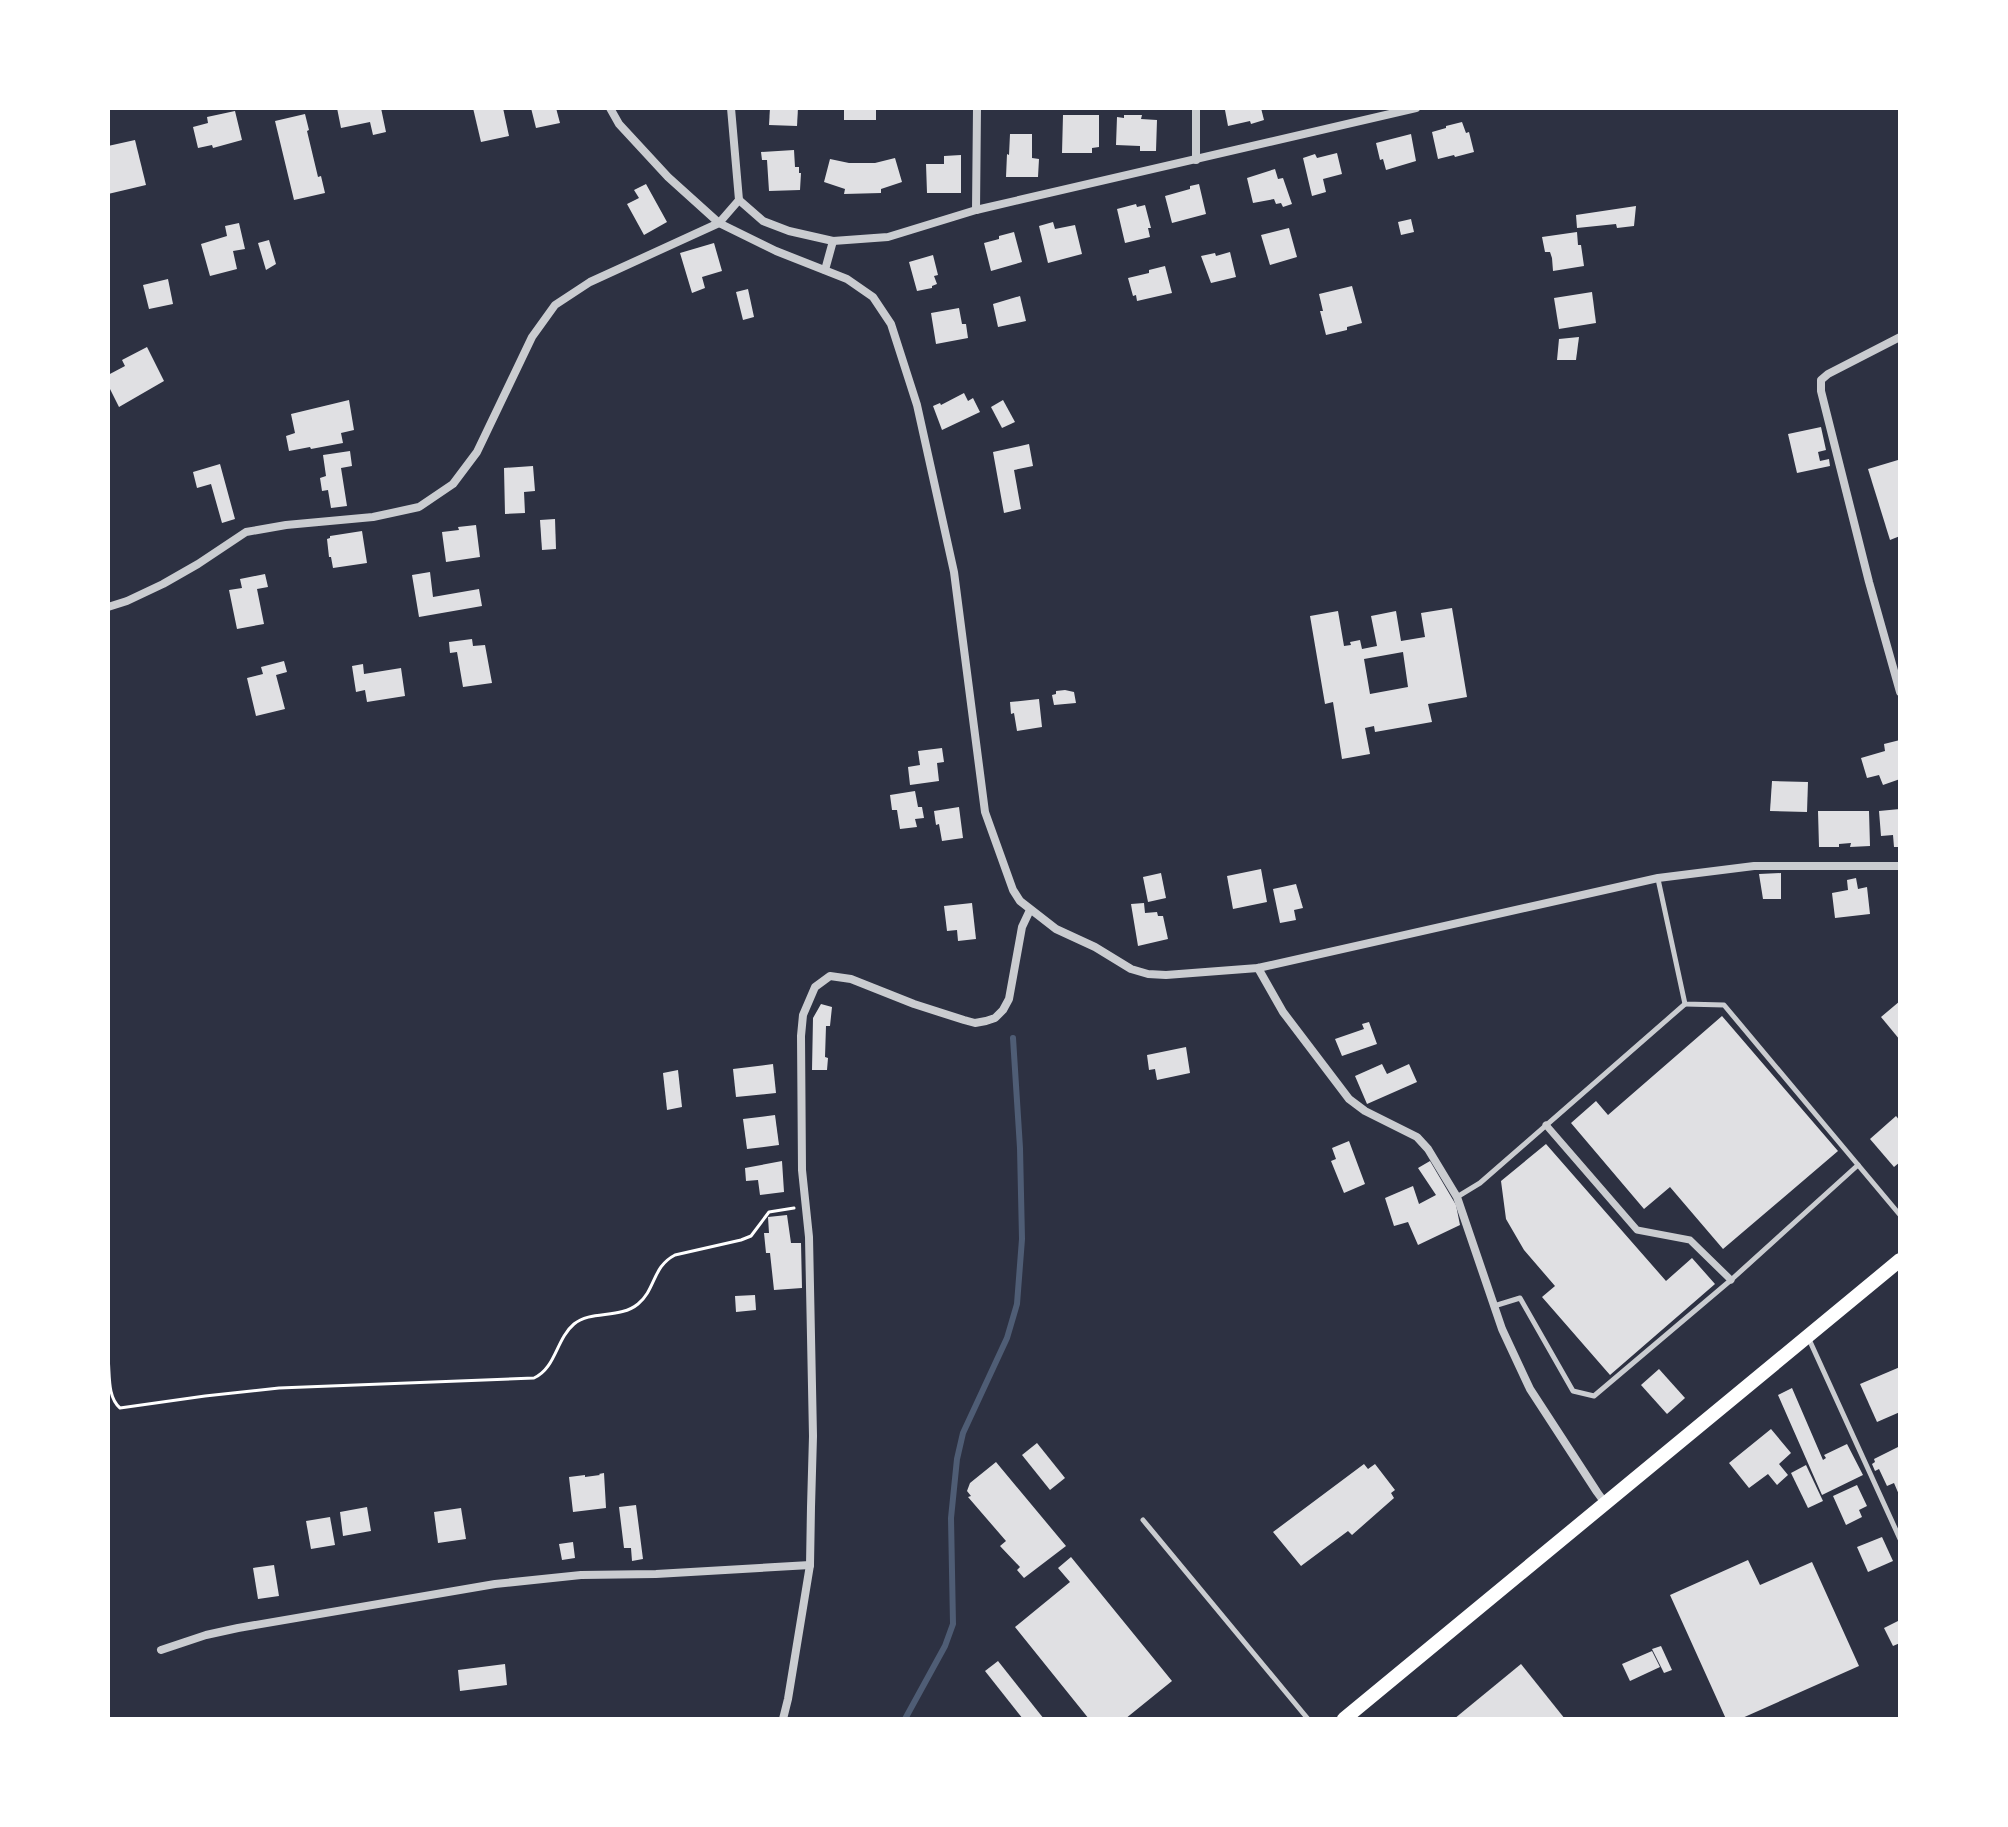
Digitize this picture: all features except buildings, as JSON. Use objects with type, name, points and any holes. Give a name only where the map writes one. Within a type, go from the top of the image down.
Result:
[{"type":"main road","points":[[1344,1719],[1899,1263]]},
{"type":"street","points":[[610,108],[619,124],[668,177],[719,223],[776,251],[847,279],[873,297],[891,324],[917,405],[954,572],[985,812],[1013,890],[1020,901],[1056,929],[1095,947],[1131,969],[1166,975],[1258,968],[1658,878],[1754,866],[1900,866]]},
{"type":"street","points":[[731,108],[739,200],[763,221],[789,231],[833,241],[888,237],[976,210],[1416,108]]},
{"type":"street","points":[[976,210],[977,108]]},
{"type":"street","points":[[1196,108],[1196,160]]},
{"type":"street","points":[[108,607],[163,584],[246,532],[373,517],[419,507],[453,484],[477,452],[532,337],[555,305],[590,282],[719,223],[739,200]]},
{"type":"street","points":[[825,270],[833,241]]},
{"type":"street","points":[[1900,337],[1828,374],[1821,380],[1821,391],[1900,692]]},
{"type":"street","points":[[783,1719],[810,1565],[812,1393],[809,1237],[802,1170],[803,1015],[815,987],[830,976],[851,979],[914,1004],[975,1023],[995,1018],[1009,999],[1022,927],[1030,910]]},
{"type":"street","points":[[1258,968],[1283,1012],[1349,1099],[1365,1111],[1417,1137],[1428,1149],[1457,1197],[1502,1329],[1530,1389],[1605,1503]]},
{"type":"street","points":[[1546,1125],[1637,1230],[1690,1240],[1731,1280]]},
{"type":"street","points":[[161,1650],[238,1628],[495,1584],[581,1575],[810,1565]]},
{"type":"lane","points":[[1658,878],[1685,1004]]},
{"type":"lane","points":[[1457,1197],[1480,1183],[1685,1004],[1724,1005],[1900,1215]]},
{"type":"lane","points":[[1494,1306],[1520,1298],[1573,1391],[1594,1396],[1731,1280],[1858,1165]]},
{"type":"lane","points":[[1808,1336],[1900,1539]]},
{"type":"lane","points":[[1143,1520],[1308,1719]]},
{"type":"path","points":[[108,1358],[112,1397],[120,1408],[279,1388],[534,1378],[549,1366],[573,1325],[585,1318],[623,1312],[637,1306],[666,1260],[751,1236],[769,1212],[806,1207]]},
{"type":"waterway","points":[[905,1719],[945,1646],[953,1624],[951,1518],[957,1459],[963,1433],[1007,1338],[1017,1304],[1022,1239],[1013,1038]]}]
